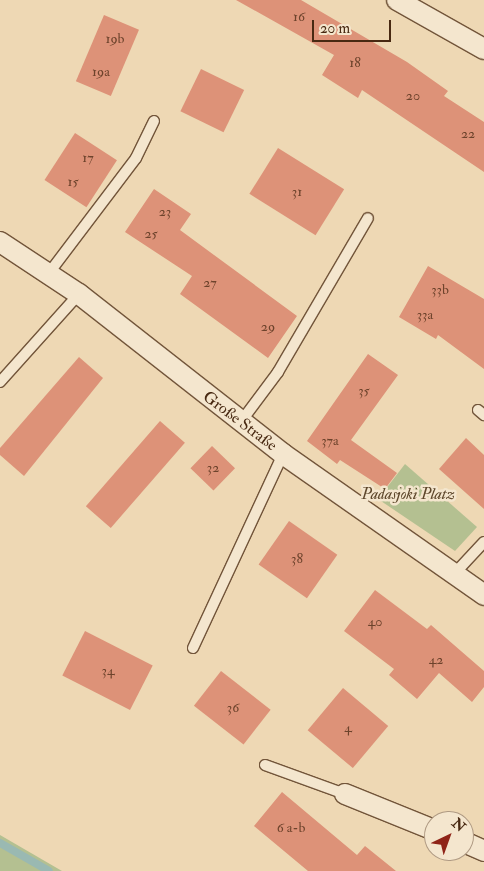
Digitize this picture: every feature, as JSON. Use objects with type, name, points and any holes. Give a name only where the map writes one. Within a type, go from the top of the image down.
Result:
[{"type":"street","points":[[397,0],[484,49]]},
{"type":"street","name":"Große Straße","points":[[0,242],[78,294],[240,423],[456,572],[484,595]]},
{"type":"street","points":[[344,794],[424,826]]},
{"type":"lane","points":[[49,273],[136,158],[154,121]]},
{"type":"lane","points":[[240,423],[278,372],[368,218]]},
{"type":"lane","points":[[0,382],[78,294]]},
{"type":"lane","points":[[193,648],[283,454]]},
{"type":"lane","points":[[456,572],[484,542]]},
{"type":"lane","points":[[265,765],[344,794]]},
{"type":"green space","name":"Padasjoki Platz","points":[[405,464],[477,527],[455,551],[378,499]]},
{"type":"green space","points":[[0,835],[62,871],[0,871]]},
{"type":"building","points":[[236,0],[301,0],[407,62],[448,91],[444,96],[484,122],[484,172],[362,90],[358,98],[322,75],[334,55]]},
{"type":"building","points":[[104,15],[139,30],[111,96],[76,81]]},
{"type":"building","points":[[201,69],[244,90],[224,132],[180,111]]},
{"type":"building","points":[[75,133],[117,160],[86,207],[45,180]]},
{"type":"building","points":[[278,148],[344,189],[316,235],[249,194]]},
{"type":"building","points":[[154,189],[191,214],[180,230],[297,316],[268,358],[180,294],[192,276],[125,232]]},
{"type":"building","points":[[428,266],[484,299],[484,369],[438,335],[436,339],[399,317]]},
{"type":"building","points":[[368,354],[398,375],[351,440],[397,473],[385,489],[340,460],[337,464],[307,441]]},
{"type":"building","points":[[79,357],[103,378],[24,476],[0,455],[0,448]]},
{"type":"building","points":[[160,421],[185,443],[111,528],[86,506]]},
{"type":"building","points":[[466,438],[484,455],[484,509],[439,469]]},
{"type":"building","points":[[212,446],[235,468],[213,491],[190,468]]},
{"type":"building","points":[[289,521],[337,555],[307,598],[259,564]]},
{"type":"building","points":[[375,590],[427,629],[431,625],[484,671],[484,687],[472,702],[439,673],[417,699],[389,675],[394,669],[344,631]]},
{"type":"building","points":[[85,631],[153,666],[130,710],[62,676]]},
{"type":"building","points":[[221,671],[271,710],[244,744],[194,706]]},
{"type":"building","points":[[343,688],[388,726],[353,768],[308,730]]},
{"type":"building","points":[[282,792],[357,855],[365,846],[396,871],[308,871],[254,826]]},
{"type":"waterway","points":[[0,843],[49,871]]}]
